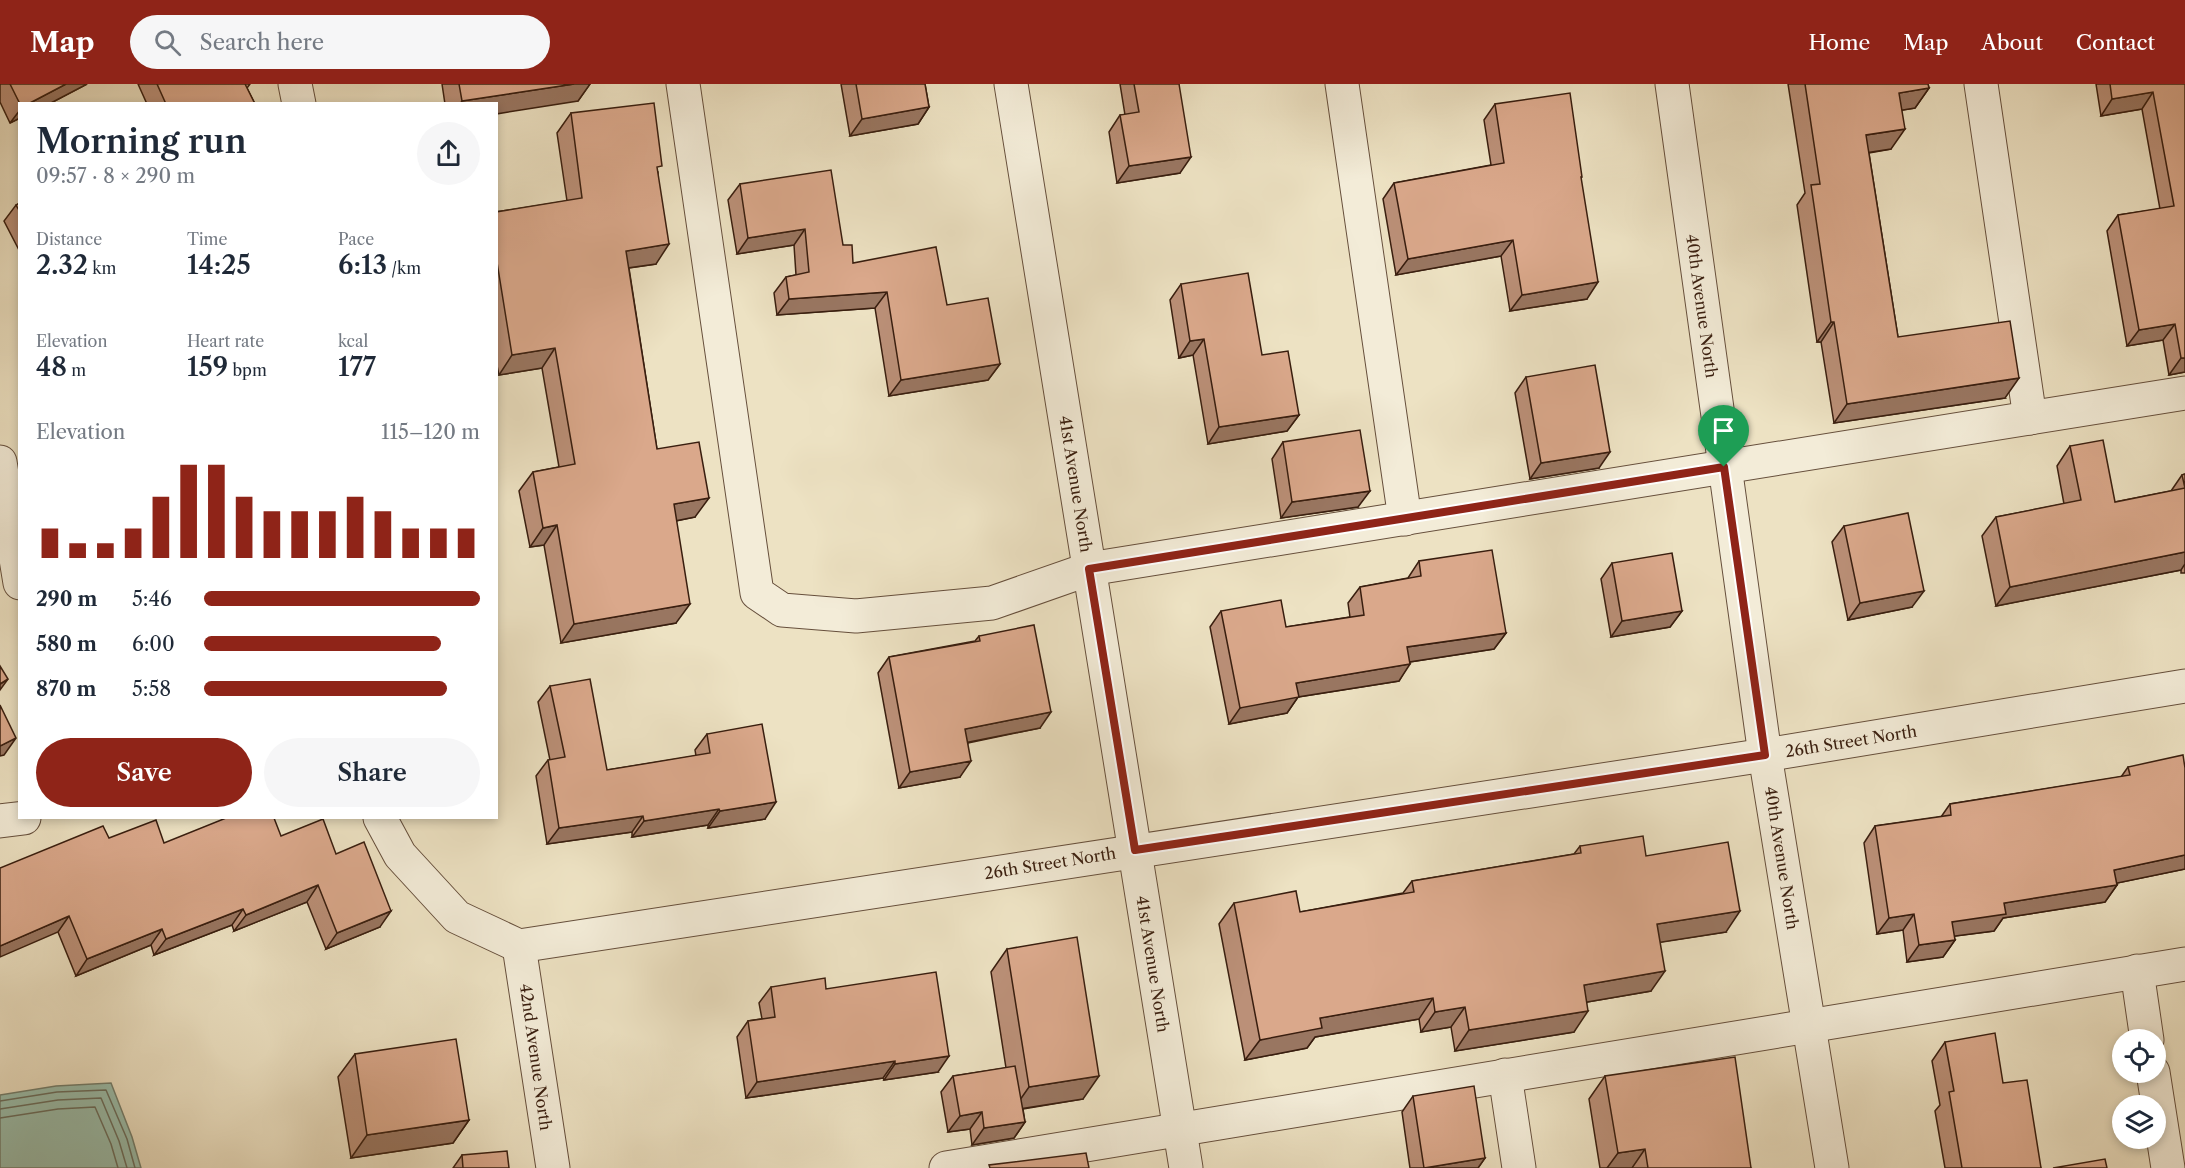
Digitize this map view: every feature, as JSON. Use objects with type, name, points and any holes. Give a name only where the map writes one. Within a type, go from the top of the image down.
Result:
[{"type":"street","points":[[295,84],[299,102]]},
{"type":"street","points":[[683,84],[757,593],[783,610],[856,616],[992,603],[1089,569],[2185,393]]},
{"type":"street","name":"41st Avenue North","points":[[1011,84],[1186,1168]]},
{"type":"street","points":[[1342,84],[1405,519]]},
{"type":"street","name":"40th Avenue North","points":[[1672,84],[1765,755],[1832,1168]]},
{"type":"street","points":[[1981,84],[2030,418]]},
{"type":"street","points":[[0,462],[18,571]]},
{"type":"street","name":"26th Street North","points":[[519,946],[1765,755],[2185,686]]},
{"type":"street","points":[[0,821],[18,819]]},
{"type":"street","points":[[381,819],[400,855],[458,917],[519,946]]},
{"type":"street","name":"42nd Avenue North","points":[[519,946],[553,1168]]},
{"type":"street","points":[[946,1168],[1809,1024],[2185,964]]},
{"type":"street","points":[[2137,971],[2145,1029]]},
{"type":"street","points":[[1505,1075],[1519,1168]]},
{"type":"street","points":[[2155,1083],[2168,1168]]},
{"type":"water","points":[[111,1083],[132,1137],[141,1168],[0,1168],[0,1095],[56,1086]]},
{"type":"building","points":[[10,84],[66,84],[32,102],[19,102]]},
{"type":"building","points":[[157,84],[245,84],[254,102],[165,102]]},
{"type":"building","points":[[459,84],[574,84],[462,101]]},
{"type":"building","points":[[856,84],[925,84],[929,107],[862,119]]},
{"type":"building","points":[[1134,84],[1179,84],[1191,157],[1129,166],[1120,115],[1139,112]]},
{"type":"building","points":[[1805,84],[1928,84],[1929,88],[1899,93],[1905,129],[1866,135],[1898,337],[2010,321],[2019,378],[1847,404],[1834,322],[1831,322],[1811,185],[1820,184]]},
{"type":"building","points":[[2110,84],[2185,84],[2185,358],[2181,358],[2175,324],[2139,330],[2118,215],[2174,206],[2153,92],[2112,99]]},
{"type":"building","points":[[1570,93],[1598,282],[1522,295],[1513,240],[1408,259],[1394,183],[1504,163],[1495,104]]},
{"type":"building","points":[[654,103],[662,166],[657,167],[669,244],[626,251],[657,449],[699,442],[709,498],[674,504],[690,604],[574,624],[557,525],[543,528],[533,472],[575,464],[555,348],[512,355],[498,268],[498,212],[582,198],[571,113]]},
{"type":"building","points":[[831,170],[843,245],[852,245],[853,263],[936,247],[947,305],[988,298],[1000,364],[901,380],[887,292],[789,299],[786,277],[809,272],[805,229],[748,238],[740,184]]},
{"type":"building","points":[[1248,273],[1262,355],[1288,351],[1299,415],[1219,427],[1204,339],[1190,341],[1181,284]]},
{"type":"building","points":[[1595,365],[1610,452],[1541,463],[1526,377]]},
{"type":"building","points":[[1360,430],[1370,491],[1292,502],[1283,442]]},
{"type":"building","points":[[2103,440],[2115,502],[2185,488],[2185,552],[2010,587],[1996,517],[2081,500],[2070,446]]},
{"type":"building","points":[[1908,513],[1924,591],[1860,603],[1844,526]]},
{"type":"building","points":[[1492,550],[1506,633],[1407,647],[1410,664],[1296,683],[1299,697],[1240,708],[1221,611],[1281,600],[1286,627],[1364,615],[1360,587],[1421,576],[1419,561]]},
{"type":"building","points":[[1672,553],[1682,611],[1622,621],[1612,563]]},
{"type":"building","points":[[1034,625],[1051,712],[965,729],[971,761],[910,772],[889,657],[980,641],[979,636]]},
{"type":"building","points":[[0,666],[8,679],[0,684]]},
{"type":"building","points":[[590,679],[607,770],[710,753],[707,734],[762,724],[776,802],[644,821],[643,816],[559,828],[548,760],[565,757],[550,686]]},
{"type":"building","points":[[0,705],[16,738],[0,746]]},
{"type":"building","points":[[2183,755],[2185,855],[2114,870],[2117,885],[2004,903],[2006,914],[1952,922],[1955,940],[1919,945],[1914,914],[1889,918],[1875,826],[1951,815],[1950,804],[2130,775],[2128,767]]},
{"type":"building","points":[[224,819],[274,819],[281,836],[323,819],[336,854],[364,842],[391,911],[337,933],[318,885],[246,915],[243,909],[166,939],[162,929],[87,959],[69,916],[0,946],[0,868],[103,826],[109,838],[156,820],[164,843]]},
{"type":"building","points":[[1643,836],[1646,856],[1728,842],[1740,911],[1657,924],[1665,971],[1584,985],[1588,1011],[1469,1030],[1465,1007],[1435,1012],[1433,998],[1320,1018],[1322,1028],[1260,1040],[1234,903],[1296,891],[1300,912],[1414,892],[1412,881],[1581,853],[1580,846]]},
{"type":"building","points":[[1077,937],[1099,1076],[1029,1087],[1007,949]]},
{"type":"building","points":[[936,972],[949,1056],[895,1064],[895,1061],[757,1082],[748,1021],[775,1017],[771,987],[825,978],[826,989]]},
{"type":"building","points":[[1995,1033],[2003,1083],[2027,1080],[2041,1168],[1962,1168],[1949,1092],[1954,1091],[1945,1042]]},
{"type":"building","points":[[456,1039],[469,1120],[367,1135],[355,1054]]},
{"type":"building","points":[[1735,1057],[1751,1168],[1648,1168],[1645,1149],[1618,1153],[1605,1076]]},
{"type":"building","points":[[1015,1066],[1025,1122],[984,1128],[982,1112],[960,1116],[953,1076]]},
{"type":"building","points":[[1474,1086],[1485,1158],[1424,1168],[1413,1096]]},
{"type":"building","points":[[507,1151],[509,1168],[463,1168],[462,1155]]},
{"type":"building","points":[[1086,1153],[1089,1168],[990,1168],[989,1165]]},
{"type":"building","points":[[2105,1159],[2107,1168],[2053,1168]]},
{"type":"route","points":[[1724,467],[1765,755],[1135,850],[1089,569],[1724,467]]}]
